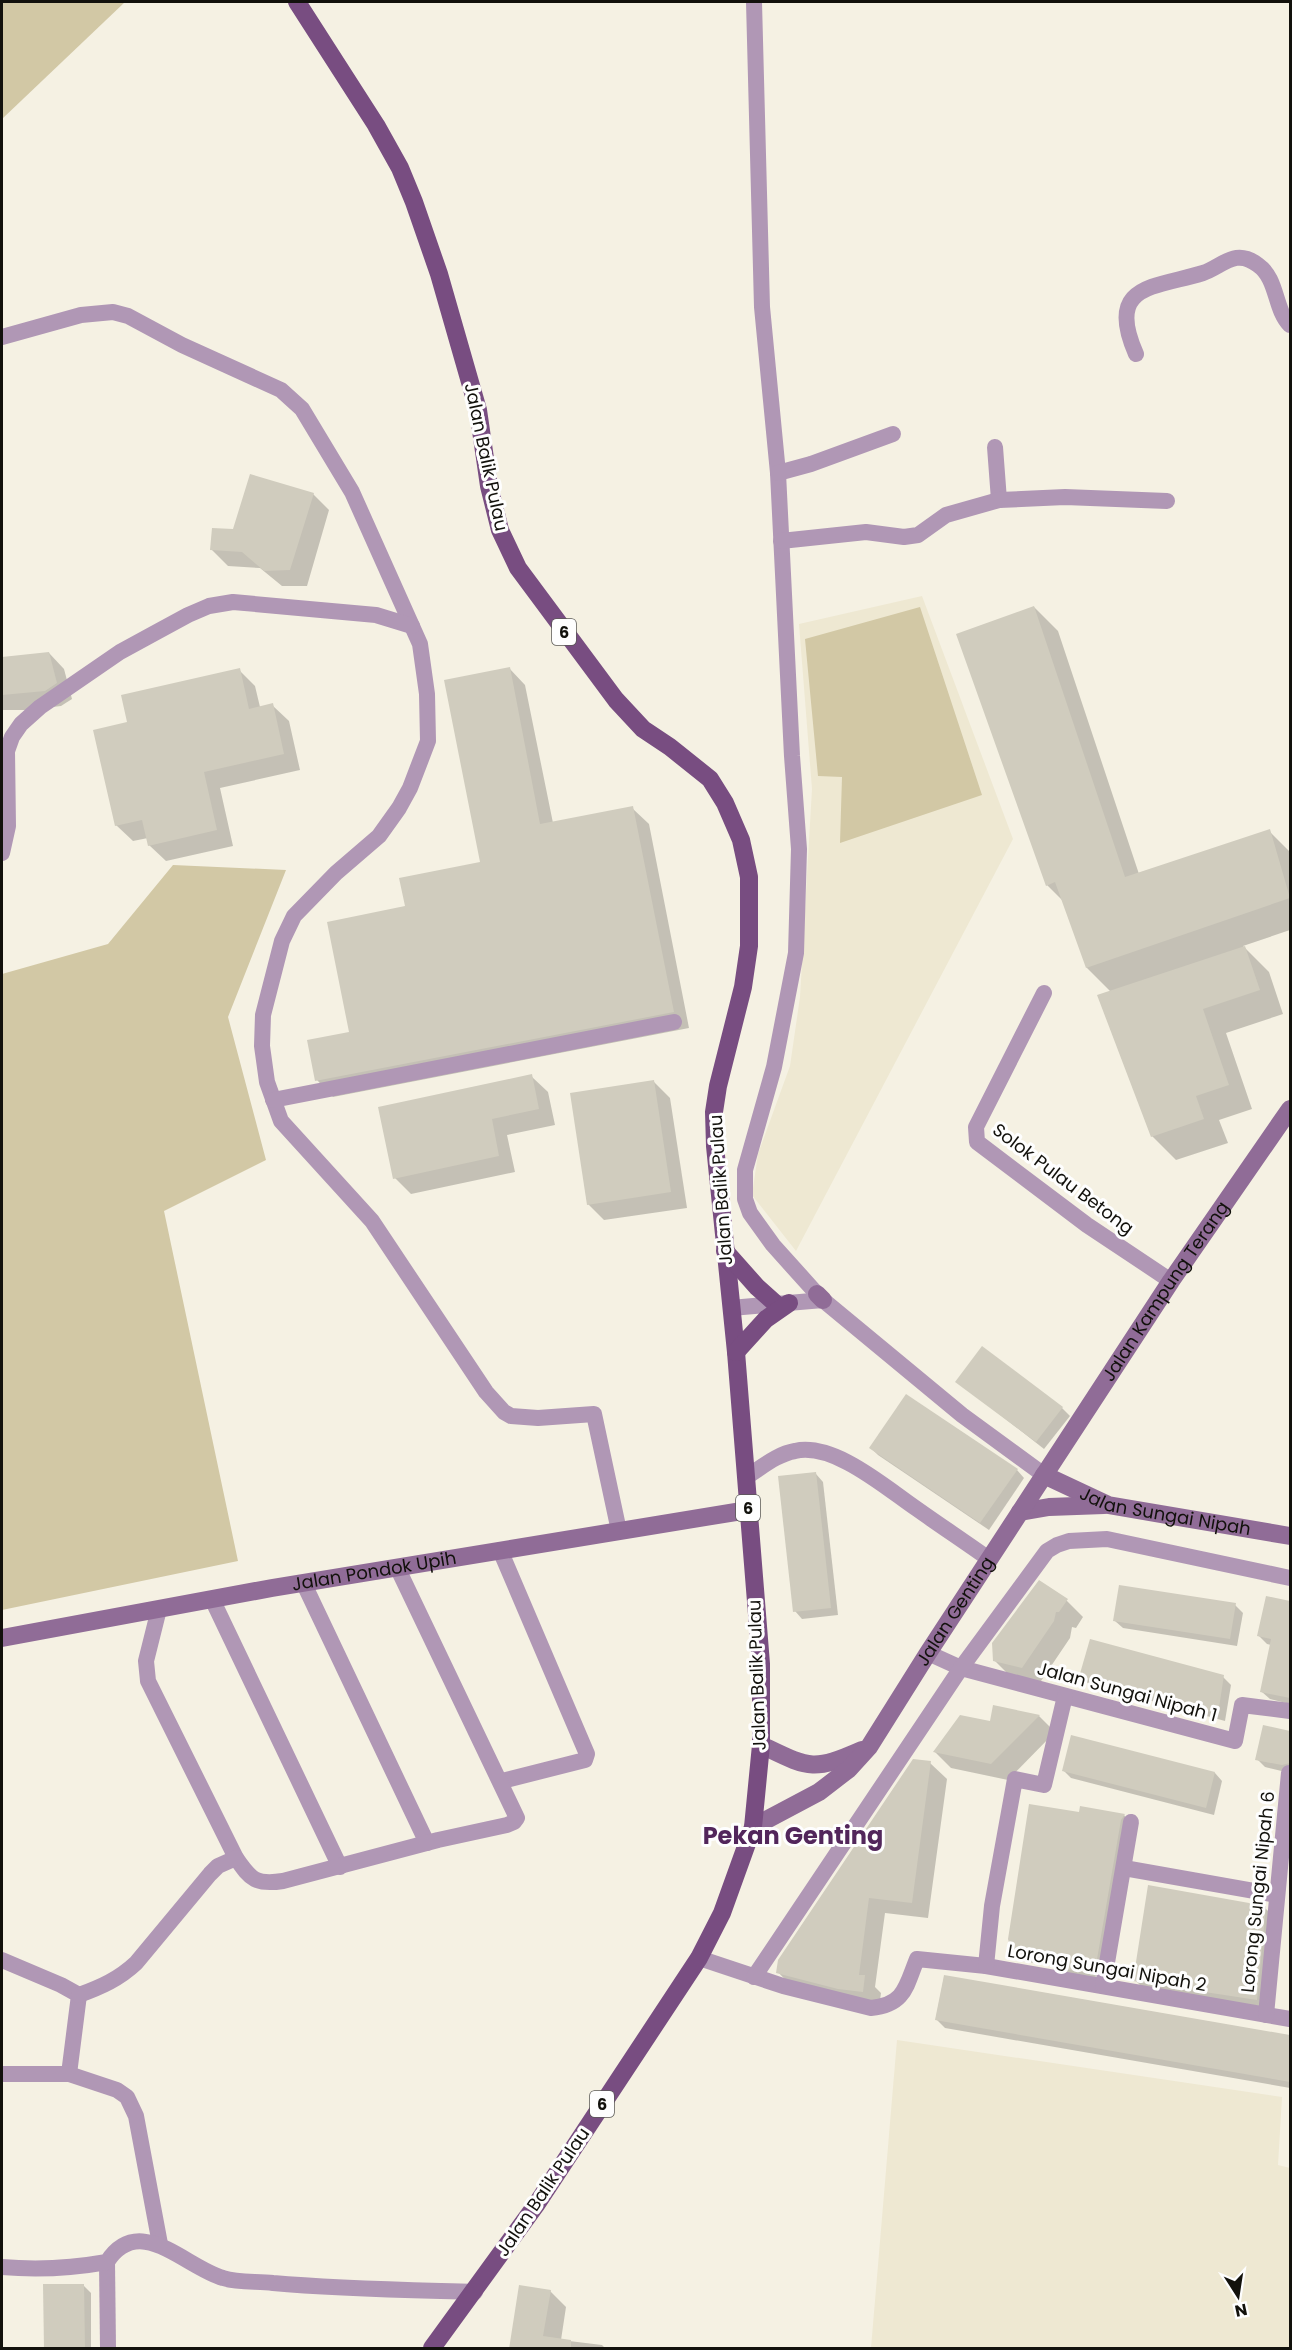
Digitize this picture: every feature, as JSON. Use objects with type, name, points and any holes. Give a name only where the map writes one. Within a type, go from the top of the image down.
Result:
[{"type":"main road","name":"Jalan Balik Pulau","points":[[297,2],[376,125],[400,168],[414,202],[440,274],[476,399],[489,486],[500,530],[518,568],[616,700],[643,729],[710,779],[725,803],[741,840],[748,877],[748,946],[743,987],[727,1044],[714,1112],[761,1664],[761,1745],[753,1827],[722,1913],[699,1958],[536,2205],[432,2349]]},
{"type":"main road","name":"Jalan Kampung Terang","points":[[1044,1475],[1171,1281],[1290,1109]]},
{"type":"main road","points":[[725,1251],[757,1287],[783,1304],[736,1352]]},
{"type":"main road","name":"Jalan Sungai Nipah","points":[[1044,1475],[1108,1505],[1290,1536]]},
{"type":"main road","name":"Jalan Genting","points":[[753,1827],[819,1792],[849,1769],[869,1747],[1044,1475]]},
{"type":"main road","points":[[1020,1512],[1056,1506],[1108,1505]]},
{"type":"main road","name":"Jalan Pondok Upih","points":[[2,1638],[212,1599],[748,1510]]},
{"type":"main road","points":[[761,1745],[792,1760],[819,1766],[869,1747]]},
{"type":"street","points":[[754,2],[762,306],[778,473],[792,756],[799,849],[796,953],[774,1067],[745,1170],[745,1199],[750,1213],[787,1262],[820,1298],[962,1416],[1044,1475]]},
{"type":"street","points":[[1136,354],[1126,325],[1126,312],[1131,300],[1142,290],[1155,284],[1203,273],[1221,262],[1234,258],[1258,264],[1267,274],[1290,325]]},
{"type":"street","points":[[2,337],[81,315],[113,312],[128,316],[182,345],[282,390],[291,397],[308,418],[352,492],[420,644],[428,741],[410,788],[386,827],[294,916],[282,942],[263,1015],[262,1046],[267,1082],[281,1121],[330,1172],[372,1221],[486,1392],[504,1412],[524,1418],[594,1414],[619,1531]]},
{"type":"street","points":[[778,473],[811,464],[893,434]]},
{"type":"street","points":[[995,447],[999,500]]},
{"type":"street","points":[[781,541],[866,532],[904,537],[918,535],[946,515],[999,500],[1065,497],[1167,501]]},
{"type":"street","points":[[2,853],[8,826],[8,751],[12,737],[21,724],[40,707],[120,652],[188,615],[209,606],[233,602],[376,615],[412,626]]},
{"type":"street","name":"Solok Pulau Betong","points":[[1044,993],[976,1127],[977,1142],[1087,1225],[1171,1281]]},
{"type":"street","points":[[273,1100],[674,1022]]},
{"type":"street","points":[[731,1308],[783,1304],[820,1298]]},
{"type":"street","points":[[746,1477],[779,1456],[795,1451],[809,1450],[826,1454],[857,1468],[989,1559]]},
{"type":"street","points":[[699,1958],[754,1977],[961,1668],[1047,1551],[1069,1541],[1107,1539],[1290,1578]]},
{"type":"street","points":[[500,1550],[587,1754],[587,1757],[581,1761],[501,1781]]},
{"type":"street","points":[[159,1609],[146,1661],[148,1681],[236,1858],[253,1880],[263,1883],[283,1881],[514,1822],[518,1815],[398,1569]]},
{"type":"street","points":[[304,1584],[427,1843]]},
{"type":"street","points":[[212,1599],[340,1868]]},
{"type":"street","name":"Jalan Sungai Nipah 1","points":[[928,1653],[961,1668],[1235,1741],[1242,1705],[1290,1711]]},
{"type":"street","points":[[986,1966],[992,1906],[1016,1779],[1044,1785],[1065,1696]]},
{"type":"street","name":"Lorong Sungai Nipah 6","points":[[1266,2015],[1289,1773]]},
{"type":"street","points":[[1103,1986],[1131,1822]]},
{"type":"street","points":[[2,1960],[79,1995],[107,1985],[124,1975],[136,1964],[218,1866],[236,1858]]},
{"type":"street","points":[[1124,1868],[1278,1894]]},
{"type":"street","name":"Lorong Sungai Nipah 2","points":[[754,1977],[871,2008],[884,2007],[902,1996],[916,1959],[986,1966],[1290,2019]]},
{"type":"street","points":[[69,2074],[79,1995]]},
{"type":"street","points":[[2,2074],[69,2074],[117,2091],[127,2097],[132,2107],[141,2143],[160,2244]]},
{"type":"street","points":[[108,2349],[107,2262],[116,2249],[130,2242],[160,2244],[205,2272],[226,2279],[347,2288],[475,2292]]},
{"type":"street","points":[[2,2267],[26,2269],[107,2262]]},
{"type":"shaded area","points":[[2,2],[125,2],[2,119]]},
{"type":"shaded area","points":[[922,596],[1013,839],[796,1251],[752,1195],[758,1154],[790,1066],[800,997],[812,789],[799,624]]},
{"type":"shaded area","points":[[920,607],[982,795],[840,843],[842,777],[818,776],[805,639]]},
{"type":"shaded area","points":[[173,865],[286,870],[228,1017],[266,1160],[164,1211],[238,1561],[2,1610],[2,974],[108,944]]},
{"type":"shaded area","points":[[897,2040],[1282,2097],[1278,2165],[1290,2168],[1290,2348],[871,2348]]},
{"type":"building","points":[[250,474],[314,493],[290,570],[264,571],[242,552],[210,550],[212,528],[233,529]]},
{"type":"building","points":[[1034,606],[1125,877],[1270,829],[1290,898],[1086,968],[1055,882],[1046,886],[956,634]]},
{"type":"building","points":[[49,652],[57,683],[45,691],[2,695],[2,657]]},
{"type":"building","points":[[510,667],[540,824],[633,806],[674,1012],[315,1081],[307,1040],[349,1032],[327,922],[405,906],[399,878],[480,862],[444,680]]},
{"type":"building","points":[[240,668],[249,709],[273,703],[284,754],[204,772],[217,830],[148,846],[142,820],[115,826],[93,730],[127,722],[121,695]]},
{"type":"building","points":[[1245,946],[1260,990],[1203,1009],[1229,1085],[1196,1096],[1204,1119],[1151,1137],[1097,995]]},
{"type":"building","points":[[532,1074],[539,1109],[492,1119],[499,1156],[393,1179],[378,1107]]},
{"type":"building","points":[[654,1080],[671,1192],[587,1205],[570,1093]]},
{"type":"building","points":[[982,1346],[1063,1407],[1036,1442],[955,1382]]},
{"type":"building","points":[[906,1394],[1018,1469],[980,1523],[869,1448]]},
{"type":"building","points":[[816,1472],[831,1608],[793,1612],[778,1476]]},
{"type":"building","points":[[1039,1580],[1068,1599],[1059,1612],[1056,1612],[1054,1621],[1022,1668],[993,1661],[992,1643]]},
{"type":"building","points":[[1119,1585],[1236,1603],[1230,1639],[1113,1621]]},
{"type":"building","points":[[1266,1596],[1290,1601],[1290,1698],[1260,1692],[1271,1639],[1257,1636]]},
{"type":"building","points":[[1090,1639],[1224,1675],[1218,1714],[1079,1677]]},
{"type":"building","points":[[993,1705],[1040,1715],[991,1764],[933,1752],[960,1715],[990,1721]]},
{"type":"building","points":[[1263,1725],[1290,1731],[1290,1763],[1282,1765],[1255,1760]]},
{"type":"building","points":[[1071,1735],[1215,1772],[1206,1808],[1062,1771]]},
{"type":"building","points":[[913,1759],[931,1761],[912,1903],[869,1898],[859,1975],[865,1975],[863,1992],[838,1989],[776,1973],[778,1960]]},
{"type":"building","points":[[1029,1804],[1079,1812],[1080,1806],[1125,1814],[1121,1820],[1096,1965],[1083,1972],[1051,1967],[1052,1960],[1012,1954],[1008,1939]]},
{"type":"building","points":[[1148,1885],[1266,1906],[1257,2000],[1133,1981]]},
{"type":"building","points":[[944,1975],[1290,2035],[1290,2082],[935,2020]]},
{"type":"building","points":[[43,2284],[84,2284],[85,2349],[44,2349]]},
{"type":"building","points":[[519,2285],[551,2290],[543,2336],[571,2340],[571,2349],[509,2349]]},
{"type":"district","name":"Pekan Genting","points":[[793,1836]]}]
